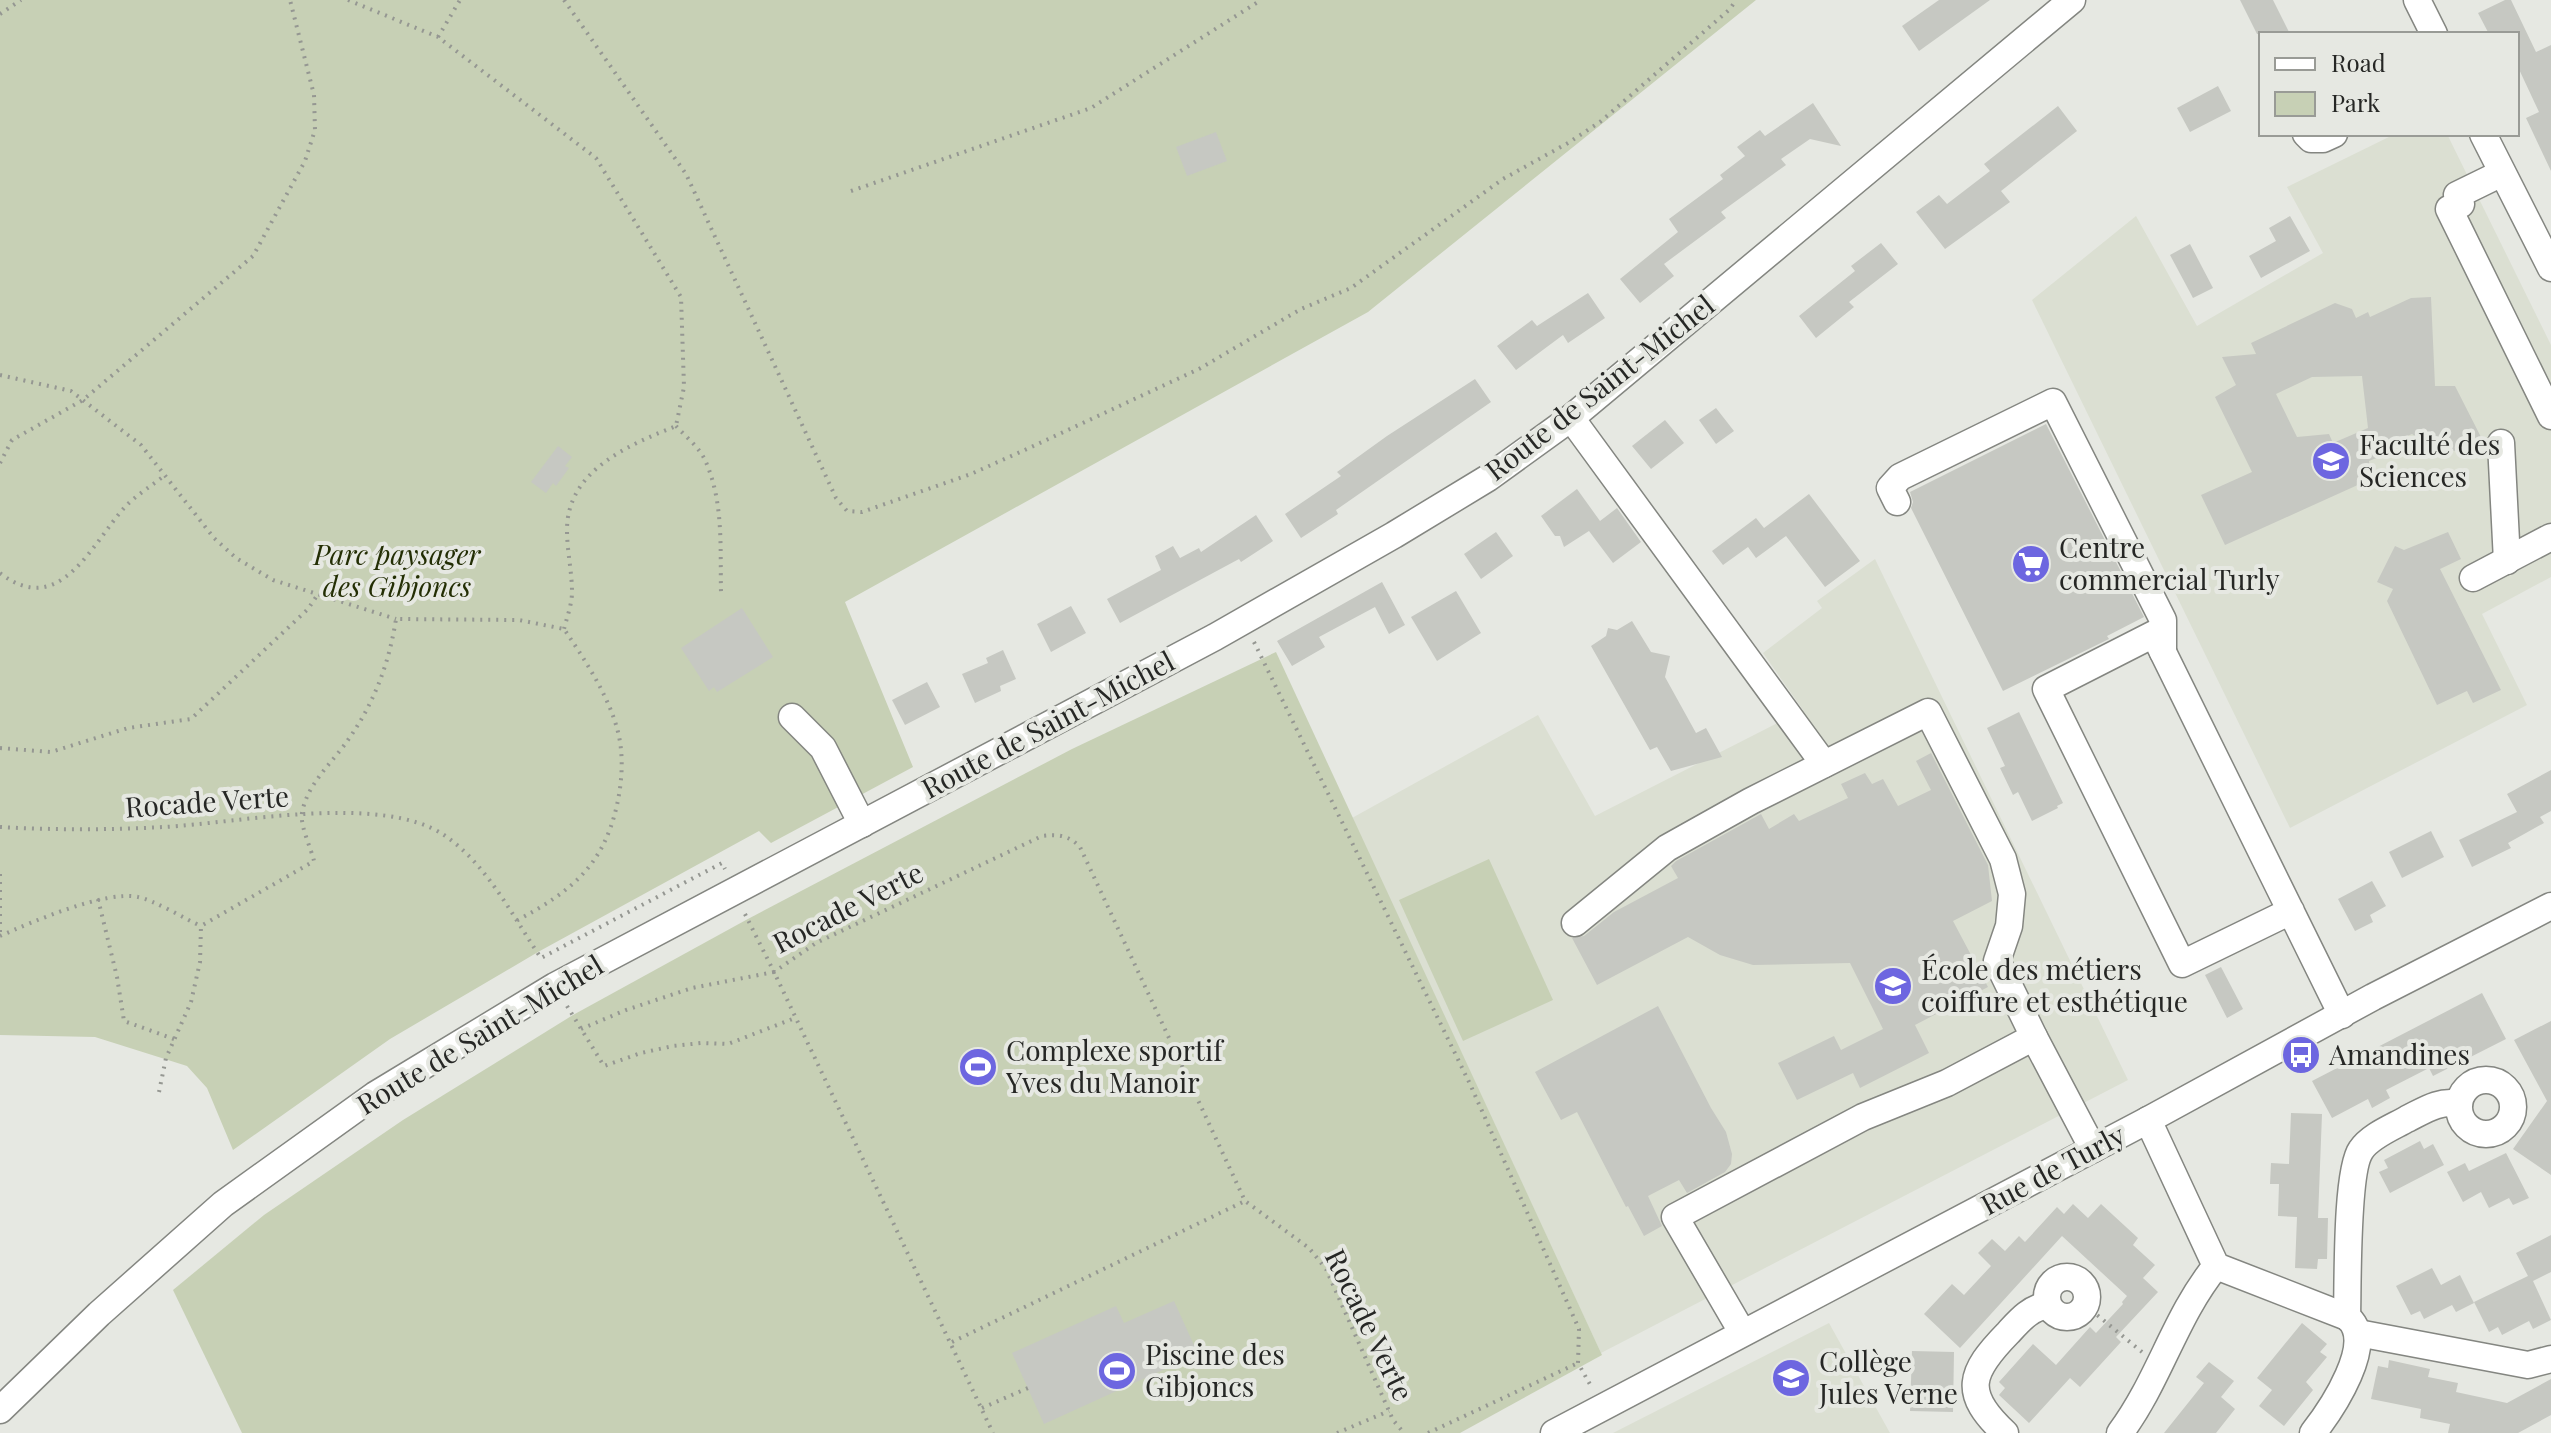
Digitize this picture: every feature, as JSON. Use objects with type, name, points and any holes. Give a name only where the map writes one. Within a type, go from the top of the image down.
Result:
[{"type":"street","name":"Route de Saint-Michel","points":[[0,1410],[99,1314],[223,1204],[375,1095],[555,986],[1243,621],[1488,478],[1571,418],[2072,0]]},
{"type":"street","points":[[2417,0],[2433,32]]},
{"type":"street","points":[[2308,136],[2311,139],[2330,136]]},
{"type":"street","points":[[2484,136],[2551,266]]},
{"type":"street","points":[[2502,173],[2457,195],[2461,204],[2449,209],[2551,416]]},
{"type":"street","points":[[1897,502],[1890,488],[1900,477],[2053,402],[2163,620],[2163,652]]},
{"type":"street","points":[[1571,418],[1824,764]]},
{"type":"street","points":[[2501,443],[2507,561]]},
{"type":"street","points":[[2473,578],[2551,537]]},
{"type":"street","points":[[2291,911],[2182,964],[2046,689],[2154,634],[2291,911],[2342,1015]]},
{"type":"street","points":[[1575,923],[1667,848],[1928,712],[2003,859],[2012,894],[2009,926],[1997,961],[2093,1149]]},
{"type":"street","points":[[792,717],[823,748],[862,824]]},
{"type":"street","name":"Rue de Turly","points":[[1554,1433],[2551,906]]},
{"type":"street","points":[[1742,1332],[1675,1217],[1863,1117],[1947,1083],[2034,1037]]},
{"type":"street","points":[[2313,1433],[2341,1393],[2352,1365],[2353,1179],[2359,1152],[2365,1144],[2384,1132],[2439,1103],[2459,1104]]},
{"type":"street","points":[[2148,1120],[2216,1266],[2352,1325],[2528,1365],[2551,1359]]},
{"type":"street","points":[[2120,1433],[2159,1367],[2190,1303],[2216,1266]]},
{"type":"street","points":[[2005,1433],[1986,1415],[1976,1396],[1978,1371],[1993,1348],[2028,1312],[2048,1305],[2050,1286],[2061,1278],[2074,1279],[2084,1288],[2085,1305]]},
{"type":"path","points":[[0,14],[21,0]]},
{"type":"path","points":[[0,463],[12,440],[83,400],[253,256],[305,161],[315,130],[314,95],[290,0]]},
{"type":"path","points":[[348,0],[438,37],[596,158],[681,297],[684,387],[676,426]]},
{"type":"path","points":[[438,37],[460,0]]},
{"type":"path","points":[[564,0],[686,174],[836,498],[847,511],[862,512],[971,474],[1027,449],[1199,369],[1301,309],[1351,288],[1503,179],[1600,122],[1730,9],[1736,0]]},
{"type":"path","points":[[851,191],[1091,108],[1261,0]]},
{"type":"path","points":[[0,375],[71,391],[83,400],[141,445],[214,538],[236,558],[273,580],[396,619],[519,620],[564,629]]},
{"type":"path","points":[[676,426],[704,458],[713,484],[719,514],[721,593]]},
{"type":"path","points":[[516,921],[565,892],[589,870],[605,846],[620,793],[623,764],[619,733],[609,706],[564,629],[572,595],[566,528],[573,499],[589,474],[616,453],[676,426]]},
{"type":"path","points":[[0,573],[12,583],[40,588],[66,578],[85,561],[127,505],[165,475]]},
{"type":"path","points":[[0,748],[51,752],[128,728],[191,719],[308,609],[318,594]]},
{"type":"path","points":[[201,926],[314,861],[301,815],[311,787],[347,741],[375,695],[392,645],[396,619]]},
{"type":"path","points":[[1243,621],[1470,1084],[1579,1329],[1578,1363],[1603,1408]]},
{"type":"path","name":"Rocade Verte","points":[[0,827],[162,827],[331,813],[395,816],[442,834],[472,858],[541,958],[722,863],[774,972],[816,943],[1042,836],[1054,834],[1074,840],[1080,847],[1245,1201],[1309,1248],[1326,1269],[1389,1411],[1404,1433]]},
{"type":"path","points":[[0,874],[0,934],[98,899],[138,897],[201,926]]},
{"type":"path","points":[[98,899],[124,1021],[175,1039]]},
{"type":"path","points":[[159,1092],[166,1058],[191,1002],[200,962],[201,926]]},
{"type":"path","points":[[581,1029],[692,988],[774,972],[993,1433]]},
{"type":"path","points":[[555,986],[604,1066],[673,1046],[728,1044],[795,1018]]},
{"type":"path","points":[[952,1342],[1245,1201]]},
{"type":"path","points":[[2085,1305],[2159,1367]]},
{"type":"path","points":[[1428,1433],[1578,1363]]},
{"type":"path","points":[[982,1408],[1028,1388]]},
{"type":"path","points":[[1337,1433],[1389,1411]]},
{"type":"shaded area","name":"Faculté des Sciences","points":[[2391,136],[2448,136],[2551,345],[2551,577],[2482,614],[2527,705],[2290,828],[2032,300],[2136,216],[2197,326],[2323,253],[2287,187]]},
{"type":"shaded area","points":[[1875,559],[2128,1080],[1601,1353],[1352,818],[1538,715],[1595,816],[1803,710],[1763,653],[1822,608],[1817,601]]},
{"type":"shaded area","name":"Collège Jules Verne","points":[[1829,1323],[1890,1433],[1613,1433]]},
{"type":"green space","name":"Parc paysager des Gibjoncs","points":[[0,0],[1756,0],[1368,312],[845,602],[913,767],[771,843],[759,831],[538,952],[390,1039],[233,1150],[207,1088],[187,1066],[95,1037],[0,1035]]},
{"type":"green space","name":"Complexe sportif Yves du Manoir","points":[[1276,652],[1602,1355],[1460,1433],[242,1433],[173,1290],[264,1215],[403,1120],[573,1015],[746,920],[1072,749]]},
{"type":"green space","points":[[1489,859],[1553,1000],[1463,1041],[1399,900]]},
{"type":"building","points":[[1939,0],[1990,0],[1919,51],[1902,26]]},
{"type":"building","points":[[2240,0],[2273,0],[2289,32],[2257,34]]},
{"type":"building","points":[[2511,0],[2536,52],[2551,45],[2551,171],[2526,118],[2539,112],[2519,69],[2519,32],[2488,32],[2478,13]]},
{"type":"building","points":[[2218,86],[2231,111],[2190,132],[2177,108]]},
{"type":"building","points":[[1813,103],[1841,146],[1810,139],[1781,159],[1786,165],[1721,212],[1726,218],[1664,264],[1674,276],[1640,303],[1620,279],[1678,232],[1669,219],[1723,179],[1720,175],[1745,156],[1737,147],[1760,130],[1765,136]]},
{"type":"building","points":[[2058,106],[2077,131],[2001,191],[2010,202],[1945,249],[1916,212],[1939,195],[1947,204],[1990,171],[1984,164]]},
{"type":"building","points":[[1216,132],[1227,161],[1187,176],[1176,147]]},
{"type":"building","points":[[2290,216],[2310,251],[2261,278],[2249,256],[2276,241],[2269,228]]},
{"type":"building","points":[[1881,243],[1898,264],[1849,302],[1854,307],[1816,338],[1799,316],[1855,271],[1851,266]]},
{"type":"building","points":[[2190,244],[2213,288],[2193,298],[2170,255]]},
{"type":"building","points":[[1588,293],[1605,318],[1568,343],[1563,335],[1516,370],[1497,346],[1532,320],[1537,326]]},
{"type":"building","points":[[2431,297],[2435,386],[2455,386],[2484,443],[2471,450],[2450,451],[2426,444],[2412,434],[2379,448],[2379,457],[2369,461],[2371,479],[2225,545],[2201,495],[2252,472],[2215,397],[2236,385],[2222,357],[2256,354],[2251,343],[2335,303],[2352,309],[2356,318],[2368,312],[2370,317],[2411,298]],"holes":[[[2362,376],[2368,428],[2333,443],[2329,434],[2297,437],[2276,394],[2312,377]]]},
{"type":"building","points":[[1475,379],[1491,402],[1301,538],[1285,514],[1341,476],[1337,472],[1387,436]]},
{"type":"building","points":[[1716,408],[1734,431],[1716,444],[1699,420]]},
{"type":"building","points":[[1665,420],[1684,443],[1651,469],[1632,446]]},
{"type":"building","name":"Centre commercial Turly","points":[[2046,424],[2144,617],[2107,636],[2109,639],[2003,691],[1911,508],[1910,492]]},
{"type":"building","points":[[558,446],[572,457],[565,466],[569,468],[556,486],[553,483],[546,493],[531,482]]},
{"type":"building","points":[[1577,489],[1600,521],[1617,508],[1641,542],[1613,563],[1589,531],[1564,547],[1560,536],[1555,536],[1541,516]]},
{"type":"building","points":[[1809,494],[1860,561],[1825,587],[1786,536],[1756,558],[1748,547],[1723,565],[1712,551],[1756,518],[1764,528]]},
{"type":"building","points":[[1256,515],[1273,541],[1241,562],[1239,559],[1120,623],[1107,599],[1161,570],[1155,556],[1173,546],[1180,558],[1199,548],[1201,552]]},
{"type":"building","points":[[1496,532],[1513,556],[1481,579],[1464,554]]},
{"type":"building","points":[[2448,532],[2461,559],[2440,569],[2501,690],[2473,703],[2467,691],[2437,705],[2387,601],[2393,589],[2377,582],[2395,546],[2404,550]]},
{"type":"building","points":[[1382,582],[1405,625],[1389,634],[1375,607],[1319,637],[1325,647],[1292,666],[1277,641]]},
{"type":"building","points":[[1456,591],[1481,633],[1437,661],[1411,617]]},
{"type":"building","points":[[1071,606],[1086,633],[1051,652],[1037,624]]},
{"type":"building","points":[[742,608],[773,657],[717,692],[714,687],[709,691],[681,648]]},
{"type":"building","points":[[1632,621],[1651,652],[1670,656],[1665,677],[1696,733],[1706,728],[1722,757],[1671,771],[1657,747],[1650,750],[1591,646],[1606,636],[1608,628],[1617,630]]},
{"type":"building","points":[[1003,650],[1016,679],[1000,686],[1001,691],[975,703],[962,674],[988,663],[986,658]]},
{"type":"building","points":[[927,682],[940,707],[905,725],[892,700]]},
{"type":"building","points":[[2019,712],[2063,803],[2032,821],[2018,792],[2013,795],[2000,768],[2005,766],[1987,728]]},
{"type":"building","points":[[1931,753],[1988,865],[1992,901],[1953,921],[1988,987],[1915,1025],[1929,1053],[1860,1088],[1853,1073],[1797,1100],[1778,1063],[1834,1036],[1841,1050],[1883,1029],[1850,963],[1753,965],[1720,955],[1688,937],[1597,985],[1572,938],[1584,936],[1614,912],[1678,878],[1671,866],[1676,861],[1761,814],[1769,829],[1794,814],[1799,821],[1848,798],[1841,784],[1865,773],[1872,784],[1883,779],[1898,806],[1931,790],[1916,761]]},
{"type":"building","points":[[2551,770],[2551,811],[2540,817],[2544,823],[2508,843],[2511,848],[2472,867],[2459,840],[2517,812],[2507,794]]},
{"type":"building","points":[[2431,831],[2444,857],[2402,878],[2389,852]]},
{"type":"building","points":[[2372,881],[2386,906],[2370,915],[2373,922],[2355,931],[2338,899]]},
{"type":"building","points":[[2221,967],[2243,1009],[2227,1018],[2205,975]]},
{"type":"building","points":[[2482,993],[2506,1039],[2433,1076],[2429,1068],[2386,1090],[2390,1098],[2372,1108],[2368,1099],[2332,1118],[2312,1081]]},
{"type":"building","points":[[1658,1006],[1726,1132],[1732,1154],[1731,1164],[1725,1172],[1687,1193],[1679,1180],[1648,1196],[1662,1226],[1644,1236],[1577,1112],[1561,1120],[1535,1072]]},
{"type":"building","points":[[2551,1021],[2551,1175],[2513,1149],[2547,1101],[2514,1040]]},
{"type":"building","points":[[2291,1113],[2322,1114],[2318,1218],[2328,1218],[2327,1259],[2318,1259],[2317,1269],[2295,1268],[2297,1217],[2278,1216],[2279,1184],[2270,1184],[2271,1163],[2289,1164]]},
{"type":"building","points":[[2420,1141],[2424,1149],[2433,1144],[2444,1165],[2390,1193],[2379,1172],[2388,1168],[2384,1160]]},
{"type":"building","points":[[2506,1153],[2529,1198],[2513,1205],[2509,1198],[2489,1208],[2481,1192],[2463,1202],[2447,1172],[2465,1163],[2469,1171]]},
{"type":"building","points":[[2073,1204],[2088,1218],[2101,1204],[2138,1238],[2133,1245],[2155,1265],[2143,1278],[2158,1292],[2116,1337],[2121,1342],[2080,1387],[2070,1378],[2029,1423],[1999,1395],[2005,1388],[1999,1382],[2033,1344],[2056,1365],[2090,1327],[2096,1333],[2127,1296],[2062,1236],[1960,1348],[1924,1314],[1952,1284],[1964,1295],[1991,1266],[1978,1253],[1992,1239],[2005,1251],[2019,1236],[2025,1242],[2057,1207],[2064,1214]]},
{"type":"building","points":[[2551,1235],[2551,1272],[2533,1281],[2551,1320],[2533,1329],[2529,1321],[2502,1335],[2498,1327],[2489,1332],[2474,1302],[2528,1276],[2516,1253]]},
{"type":"building","points":[[2432,1268],[2441,1285],[2460,1275],[2474,1303],[2456,1312],[2452,1305],[2424,1319],[2420,1311],[2411,1315],[2396,1286]]},
{"type":"building","points":[[1174,1301],[1198,1354],[1044,1424],[1012,1353],[1116,1306],[1124,1323]]},
{"type":"building","points":[[2302,1323],[2327,1344],[2320,1352],[2327,1357],[2306,1382],[2313,1390],[2284,1426],[2259,1406],[2272,1390],[2257,1378]]},
{"type":"building","points":[[1912,1351],[1954,1352],[1953,1412],[1910,1411]]},
{"type":"building","points":[[2389,1360],[2430,1369],[2428,1377],[2458,1383],[2456,1392],[2507,1403],[2551,1379],[2551,1415],[2518,1433],[2448,1433],[2450,1424],[2420,1418],[2421,1409],[2371,1399],[2378,1366],[2388,1368]]},
{"type":"building","points":[[2209,1362],[2234,1381],[2221,1397],[2235,1409],[2216,1433],[2164,1433],[2204,1383],[2196,1377]]},
{"type":"place","name":"Faculté des Sciences","points":[[2331,461]]},
{"type":"place","name":"Centre commercial Turly","points":[[2031,564]]},
{"type":"place","name":"École des métiers coiffure et esthétique","points":[[1893,986]]},
{"type":"place","name":"Amandines","points":[[2301,1055]]},
{"type":"place","name":"Complexe sportif Yves du Manoir","points":[[978,1067]]},
{"type":"place","name":"Piscine des Gibjoncs","points":[[1117,1371]]},
{"type":"place","name":"Collège Jules Verne","points":[[1791,1378]]}]
